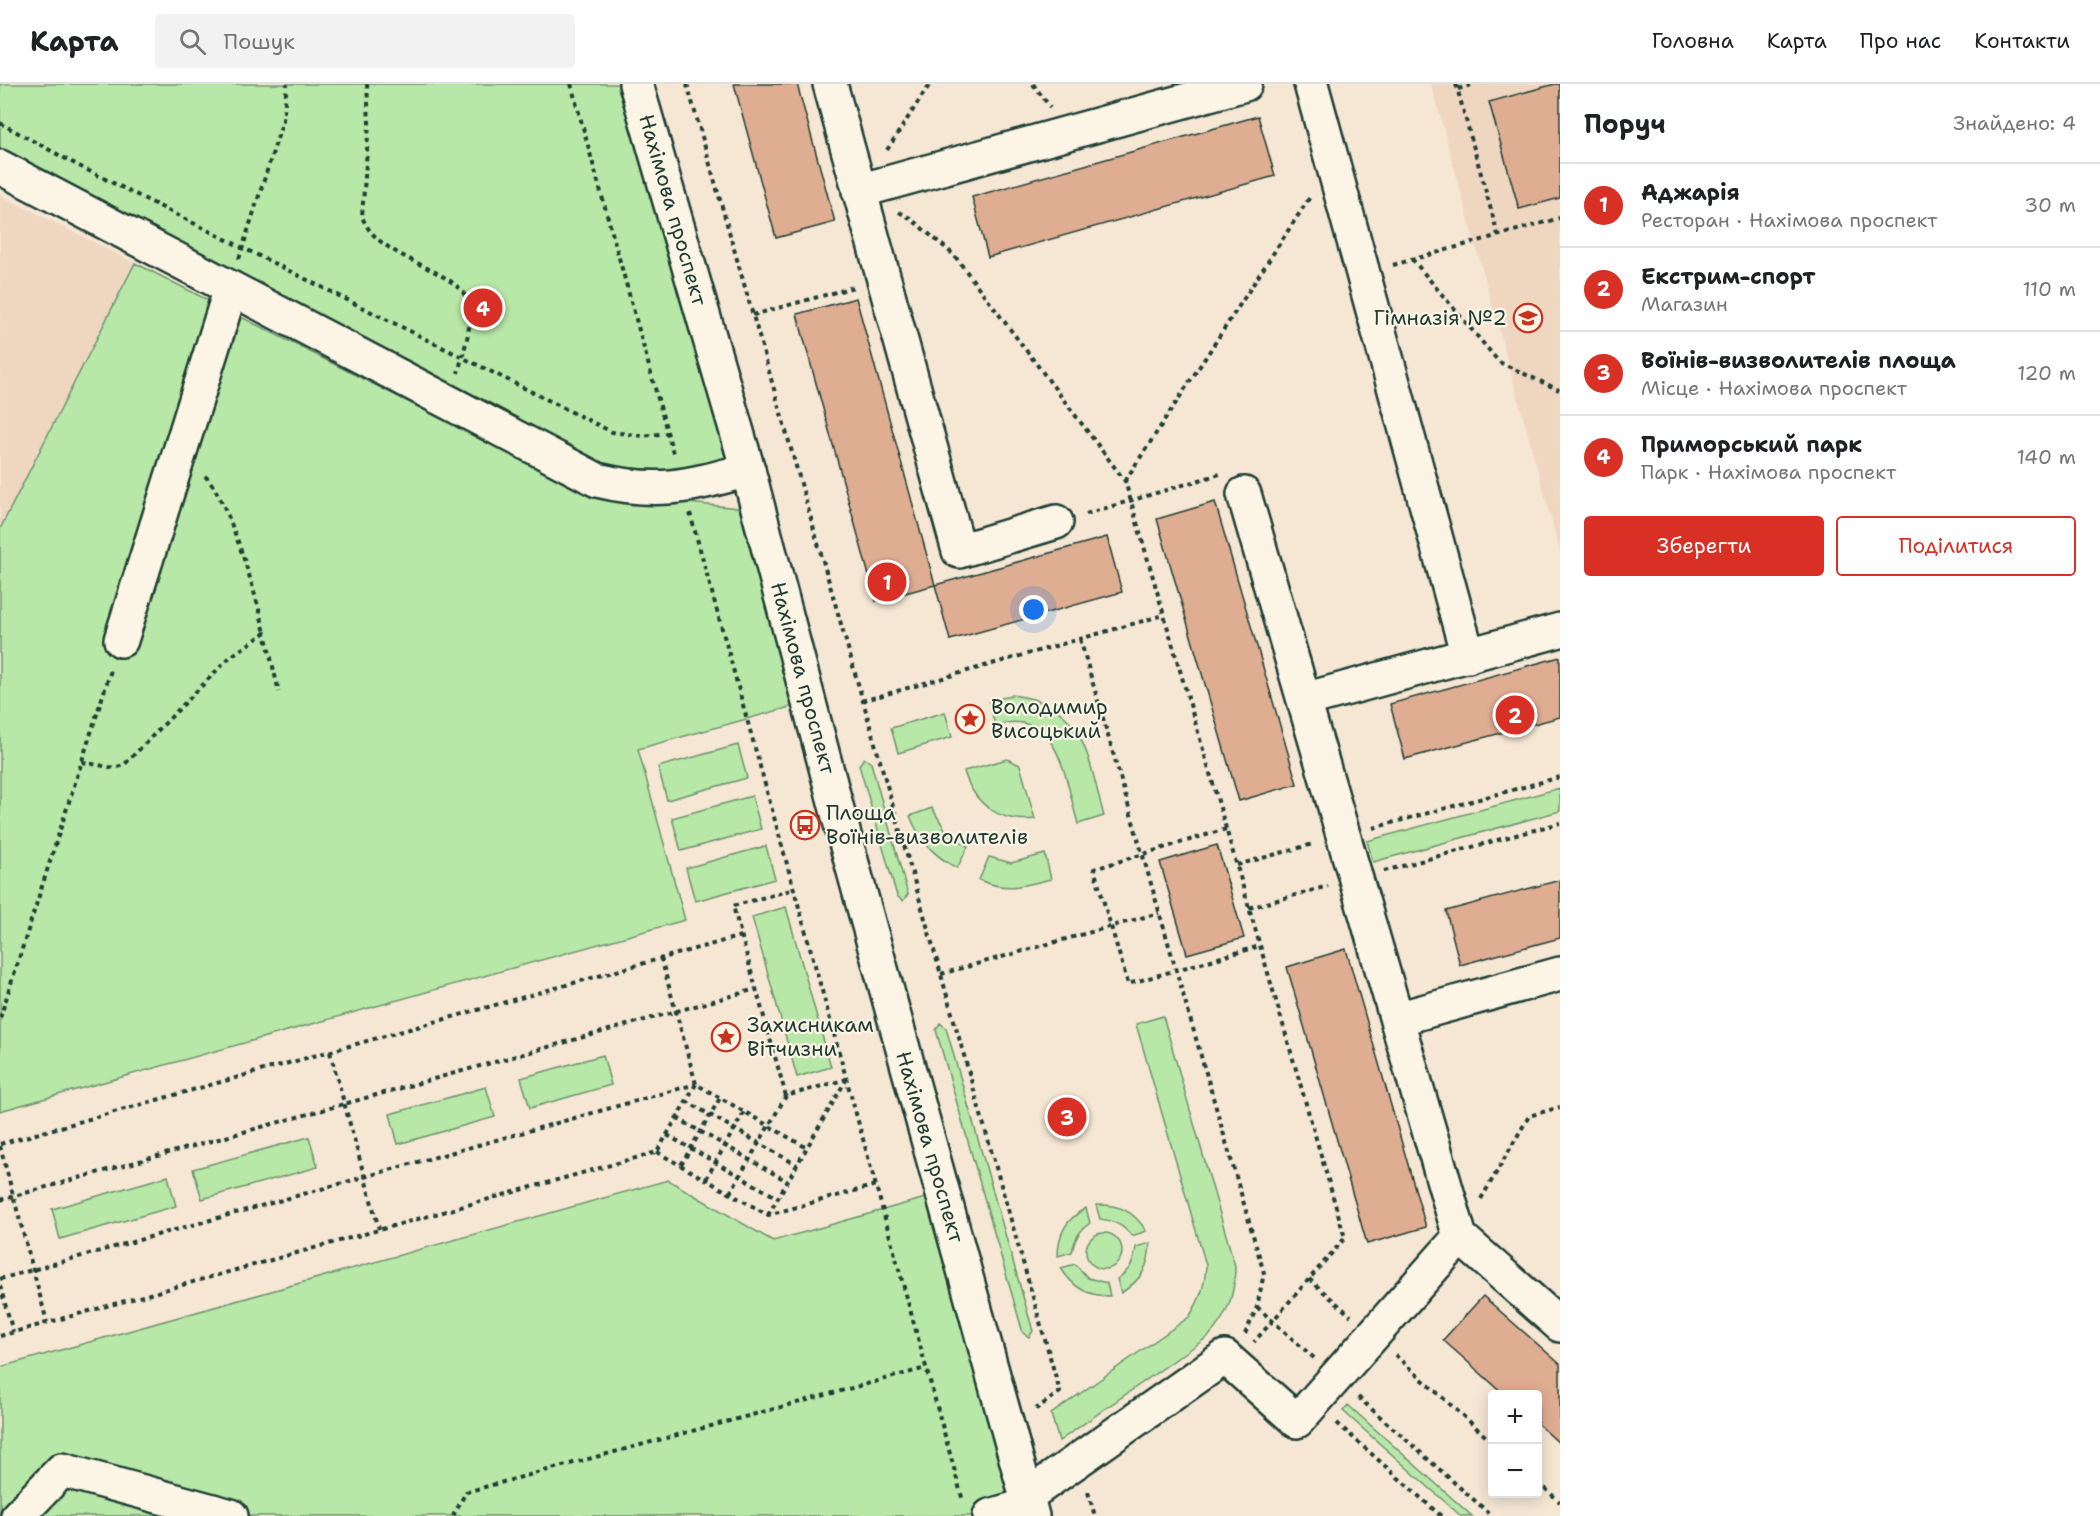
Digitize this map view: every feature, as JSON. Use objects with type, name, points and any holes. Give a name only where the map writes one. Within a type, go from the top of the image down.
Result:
[{"type":"main road","name":"Нахімова проспект","points":[[636,84],[748,470],[839,817],[1030,1506]]},
{"type":"main road","points":[[830,84],[959,551],[1056,522]]},
{"type":"main road","points":[[859,191],[1166,94],[1245,84]]},
{"type":"main road","points":[[1311,84],[1468,656]]},
{"type":"main road","points":[[0,167],[597,480],[628,488],[656,490],[683,488],[748,470]]},
{"type":"main road","points":[[121,640],[231,288]]},
{"type":"main road","points":[[1235,483],[1304,700],[1460,1237],[1560,1325]]},
{"type":"main road","points":[[1304,700],[1560,630]]},
{"type":"main road","points":[[1397,1019],[1560,974]]},
{"type":"main road","points":[[977,1511],[1030,1506],[1230,1361],[1297,1421],[1460,1237]]},
{"type":"main road","points":[[18,1516],[62,1470],[231,1516]]},
{"type":"path","points":[[231,288],[283,120],[287,84]]},
{"type":"path","points":[[367,84],[369,123],[362,216],[365,228],[391,250],[456,285],[465,295],[469,314],[451,403]]},
{"type":"path","points":[[571,84],[926,1368],[977,1511]]},
{"type":"path","points":[[687,84],[1060,1392],[1036,1409]]},
{"type":"path","points":[[926,84],[927,91]]},
{"type":"path","points":[[930,84],[859,191],[910,218],[954,255],[1125,481],[1345,1238],[1273,1320],[1230,1361]]},
{"type":"path","points":[[1475,84],[1457,86],[1498,235]]},
{"type":"path","points":[[0,123],[79,166],[612,432],[642,436],[667,433]]},
{"type":"path","points":[[1125,481],[1332,162]]},
{"type":"path","points":[[1363,273],[1560,218]]},
{"type":"path","points":[[1412,259],[1499,362],[1559,390]]},
{"type":"path","points":[[753,315],[883,278]]},
{"type":"path","points":[[176,459],[208,479],[217,495],[241,551],[265,633],[279,692]]},
{"type":"path","points":[[1056,522],[1131,501],[1235,483]]},
{"type":"path","points":[[862,701],[1164,615]]},
{"type":"path","points":[[82,762],[114,768],[124,765],[230,657],[265,633]]},
{"type":"path","points":[[1080,639],[1264,1273],[1257,1307],[1230,1361]]},
{"type":"path","points":[[0,1018],[121,640]]},
{"type":"path","points":[[1237,865],[1560,777]]},
{"type":"path","points":[[1250,908],[1560,823]]},
{"type":"path","points":[[1227,829],[1094,869],[1128,984],[1260,946]]},
{"type":"path","points":[[786,1096],[733,906],[794,889]]},
{"type":"path","points":[[940,974],[1160,913]]},
{"type":"path","points":[[47,1322],[0,1145],[741,936]]},
{"type":"path","points":[[662,958],[696,1084],[807,1148]]},
{"type":"path","points":[[0,1200],[756,989]]},
{"type":"path","points":[[330,1052],[379,1229]]},
{"type":"path","points":[[730,1193],[786,1096],[846,1079]]},
{"type":"path","points":[[768,1215],[846,1079]]},
{"type":"path","points":[[657,1152],[696,1084]]},
{"type":"path","points":[[0,1279],[696,1084]]},
{"type":"path","points":[[681,1165],[720,1098]]},
{"type":"path","points":[[686,1101],[797,1165]]},
{"type":"path","points":[[1460,1237],[1529,1116],[1560,1107]]},
{"type":"path","points":[[705,1179],[744,1112]]},
{"type":"path","points":[[677,1118],[788,1181]]},
{"type":"path","points":[[667,1135],[778,1198]]},
{"type":"path","points":[[0,1335],[657,1152],[768,1215],[876,1185]]},
{"type":"path","points":[[1309,1279],[1488,1438]]},
{"type":"path","points":[[0,1286],[13,1332]]},
{"type":"path","points":[[1257,1307],[1492,1516]]},
{"type":"path","points":[[453,1516],[466,1492],[926,1368]]},
{"type":"path","points":[[1314,1402],[1442,1516]]},
{"type":"path","points":[[1542,1486],[1560,1502]]},
{"type":"shaded area","name":"Гімназія №2","points":[[1431,84],[1560,84],[1560,551]]},
{"type":"shaded area","points":[[0,195],[135,263],[0,529]]},
{"type":"green space","points":[[0,84],[622,84],[732,481],[622,470],[562,450],[0,165]]},
{"type":"green space","points":[[135,263],[552,475],[616,496],[739,508],[794,706],[638,749],[685,920],[0,1111],[0,529]]},
{"type":"green space","points":[[1011,695],[1036,700],[1054,708],[1068,720],[1079,735],[1087,753],[1104,816],[1078,824],[1063,768],[1056,751],[1046,737],[1034,727],[1017,722],[995,725],[989,702]]},
{"type":"green space","points":[[945,712],[952,737],[898,753],[891,728]]},
{"type":"green space","points":[[738,745],[747,778],[667,800],[658,767]]},
{"type":"green space","points":[[864,758],[871,763],[908,894],[903,901],[897,896],[859,765]]},
{"type":"green space","points":[[1007,759],[1020,765],[1035,819],[1000,815],[982,802],[968,783],[964,771]]},
{"type":"green space","points":[[1560,788],[1560,811],[1373,862],[1367,841]]},
{"type":"green space","points":[[752,796],[761,829],[681,851],[672,818]]},
{"type":"green space","points":[[932,808],[946,831],[968,847],[957,868],[929,847],[918,833],[910,816]]},
{"type":"green space","points":[[766,846],[775,879],[695,901],[686,868]]},
{"type":"green space","points":[[1045,854],[1051,879],[1023,886],[1007,887],[979,880],[989,857],[1011,863]]},
{"type":"green space","points":[[786,907],[831,1067],[797,1077],[752,917]]},
{"type":"green space","points":[[1163,1016],[1235,1266],[1232,1295],[1226,1312],[1209,1336],[1059,1441],[1051,1414],[1189,1317],[1203,1286],[1206,1265],[1136,1024]]},
{"type":"green space","points":[[940,1023],[946,1028],[1033,1331],[1029,1337],[1023,1333],[936,1030]]},
{"type":"green space","points":[[603,1055],[611,1085],[530,1108],[521,1078]]},
{"type":"green space","points":[[486,1087],[495,1117],[398,1144],[390,1114]]},
{"type":"green space","points":[[309,1137],[318,1167],[202,1199],[193,1169]]},
{"type":"green space","points":[[168,1176],[176,1206],[60,1239],[52,1209]]},
{"type":"green space","points":[[668,1180],[773,1241],[929,1197],[1016,1516],[0,1516],[0,1367]]},
{"type":"green space","points":[[1096,1205],[1125,1210],[1136,1218],[1146,1231],[1132,1236],[1118,1224],[1100,1219]]},
{"type":"green space","points":[[1086,1208],[1090,1223],[1078,1235],[1072,1252],[1058,1256],[1064,1228],[1073,1217]]},
{"type":"green space","points":[[1104,1233],[1117,1238],[1122,1251],[1117,1264],[1104,1269],[1091,1264],[1086,1251],[1091,1238]]},
{"type":"green space","points":[[1150,1243],[1148,1260],[1143,1272],[1121,1293],[1117,1279],[1131,1266],[1136,1247]]},
{"type":"green space","points":[[1075,1264],[1088,1278],[1107,1283],[1110,1296],[1088,1292],[1076,1286],[1061,1268]]},
{"type":"green space","points":[[1348,1405],[1472,1516],[1461,1516],[1343,1411]]},
{"type":"building","points":[[734,84],[797,84],[835,222],[776,238]]},
{"type":"building","points":[[1560,84],[1560,198],[1519,209],[1489,102]]},
{"type":"building","points":[[1258,116],[1275,176],[988,257],[972,197]]},
{"type":"building","points":[[856,298],[935,585],[876,601],[797,314]]},
{"type":"building","points":[[1215,502],[1297,784],[1239,801],[1157,519]]},
{"type":"building","points":[[1107,537],[1122,592],[950,640],[935,585]]},
{"type":"building","points":[[1560,657],[1560,717],[1405,759],[1390,704]]},
{"type":"building","points":[[1217,845],[1244,938],[1187,954],[1160,862]]},
{"type":"building","points":[[1560,880],[1560,938],[1460,965],[1446,911]]},
{"type":"building","points":[[1346,949],[1426,1227],[1367,1244],[1287,967]]},
{"type":"building","points":[[1483,1296],[1560,1364],[1560,1444],[1542,1428],[1542,1390],[1499,1390],[1443,1340]]},
{"type":"place","name":"Приморський парк","points":[[483,308]]},
{"type":"place","name":"Гімназія №2","points":[[1528,318]]},
{"type":"place","name":"Аджарія","points":[[887,582]]},
{"type":"place","name":"Екстрим-спорт","points":[[1515,715]]},
{"type":"place","name":"Володимир Висоцький","points":[[970,719]]},
{"type":"place","name":"Площа Воїнів-визволителів","points":[[805,825]]},
{"type":"place","name":"Захисникам Вітчизни","points":[[726,1037]]},
{"type":"place","name":"Воїнів-визволителів площа","points":[[1067,1117]]}]
